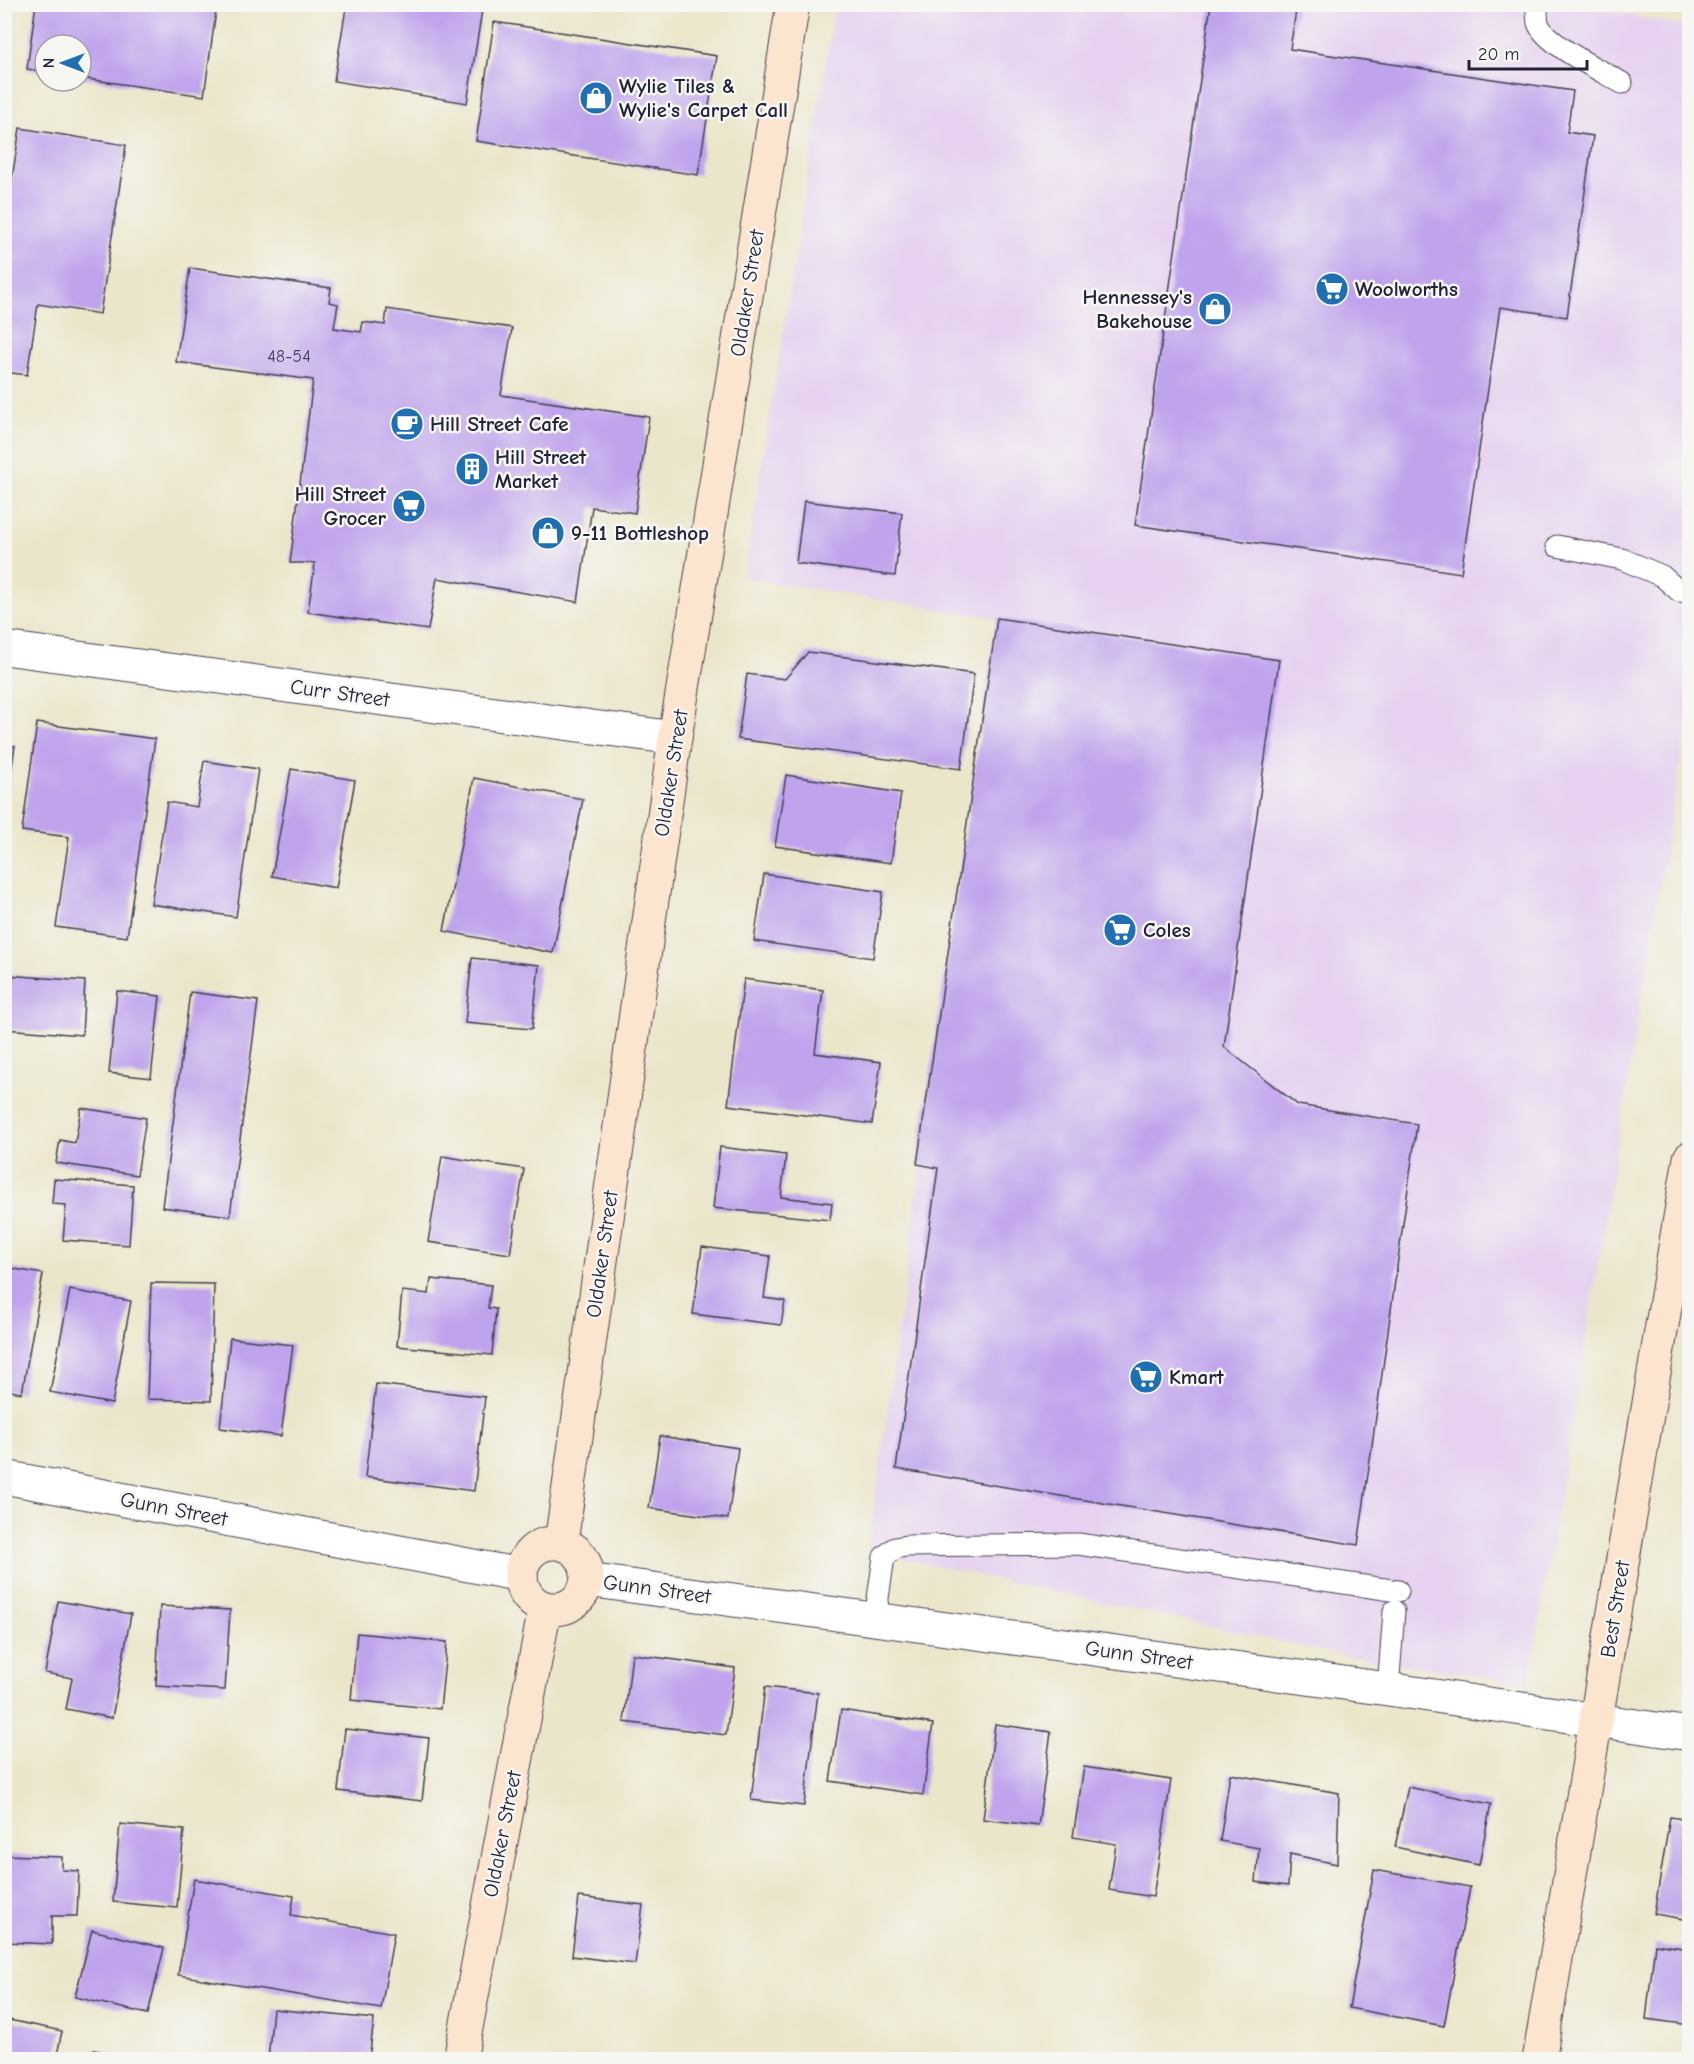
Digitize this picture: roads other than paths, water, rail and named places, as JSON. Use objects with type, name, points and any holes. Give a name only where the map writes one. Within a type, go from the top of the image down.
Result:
[{"type":"main road","name":"Oldaker Street","points":[[561,1543],[675,738],[793,4]]},
{"type":"main road","name":"Best Street","points":[[1539,2060],[1689,1158]]},
{"type":"main road","points":[[550,1543],[561,1543],[573,1549],[581,1557],[586,1568],[587,1580],[584,1592],[577,1600],[567,1607],[556,1610],[535,1604],[527,1596],[522,1586],[521,1575],[529,1554],[550,1543]]},
{"type":"main road","name":"Oldaker Street","points":[[460,2060],[545,1608]]},
{"type":"street","name":"Curr Street","points":[[4,648],[675,738]]},
{"type":"street","name":"Gunn Street","points":[[4,1477],[521,1575]]},
{"type":"street","name":"Gunn Street","points":[[587,1580],[1388,1689],[1689,1734]]},
{"type":"lane","points":[[1536,4],[1538,24],[1546,35],[1562,48],[1622,83]]},
{"type":"lane","points":[[1557,546],[1622,559],[1662,576],[1679,591],[1689,592]]},
{"type":"lane","points":[[875,1619],[884,1557],[895,1548],[1078,1544],[1396,1601],[1388,1689]]},
{"type":"place","name":"Wylie Tiles & Wylie's Carpet Call","points":[[596,98]]},
{"type":"place","name":"Woolworths","points":[[1332,289]]},
{"type":"place","name":"Hennessey's Bakehouse","points":[[1215,309]]},
{"type":"place","name":"Hill Street Cafe","points":[[407,424]]},
{"type":"place","name":"Hill Street Market","points":[[472,469]]},
{"type":"place","name":"Hill Street Grocer","points":[[409,506]]},
{"type":"place","name":"9-11 Bottleshop","points":[[548,533]]},
{"type":"place","name":"Coles","points":[[1120,930]]},
{"type":"place","name":"Kmart","points":[[1146,1377]]}]
